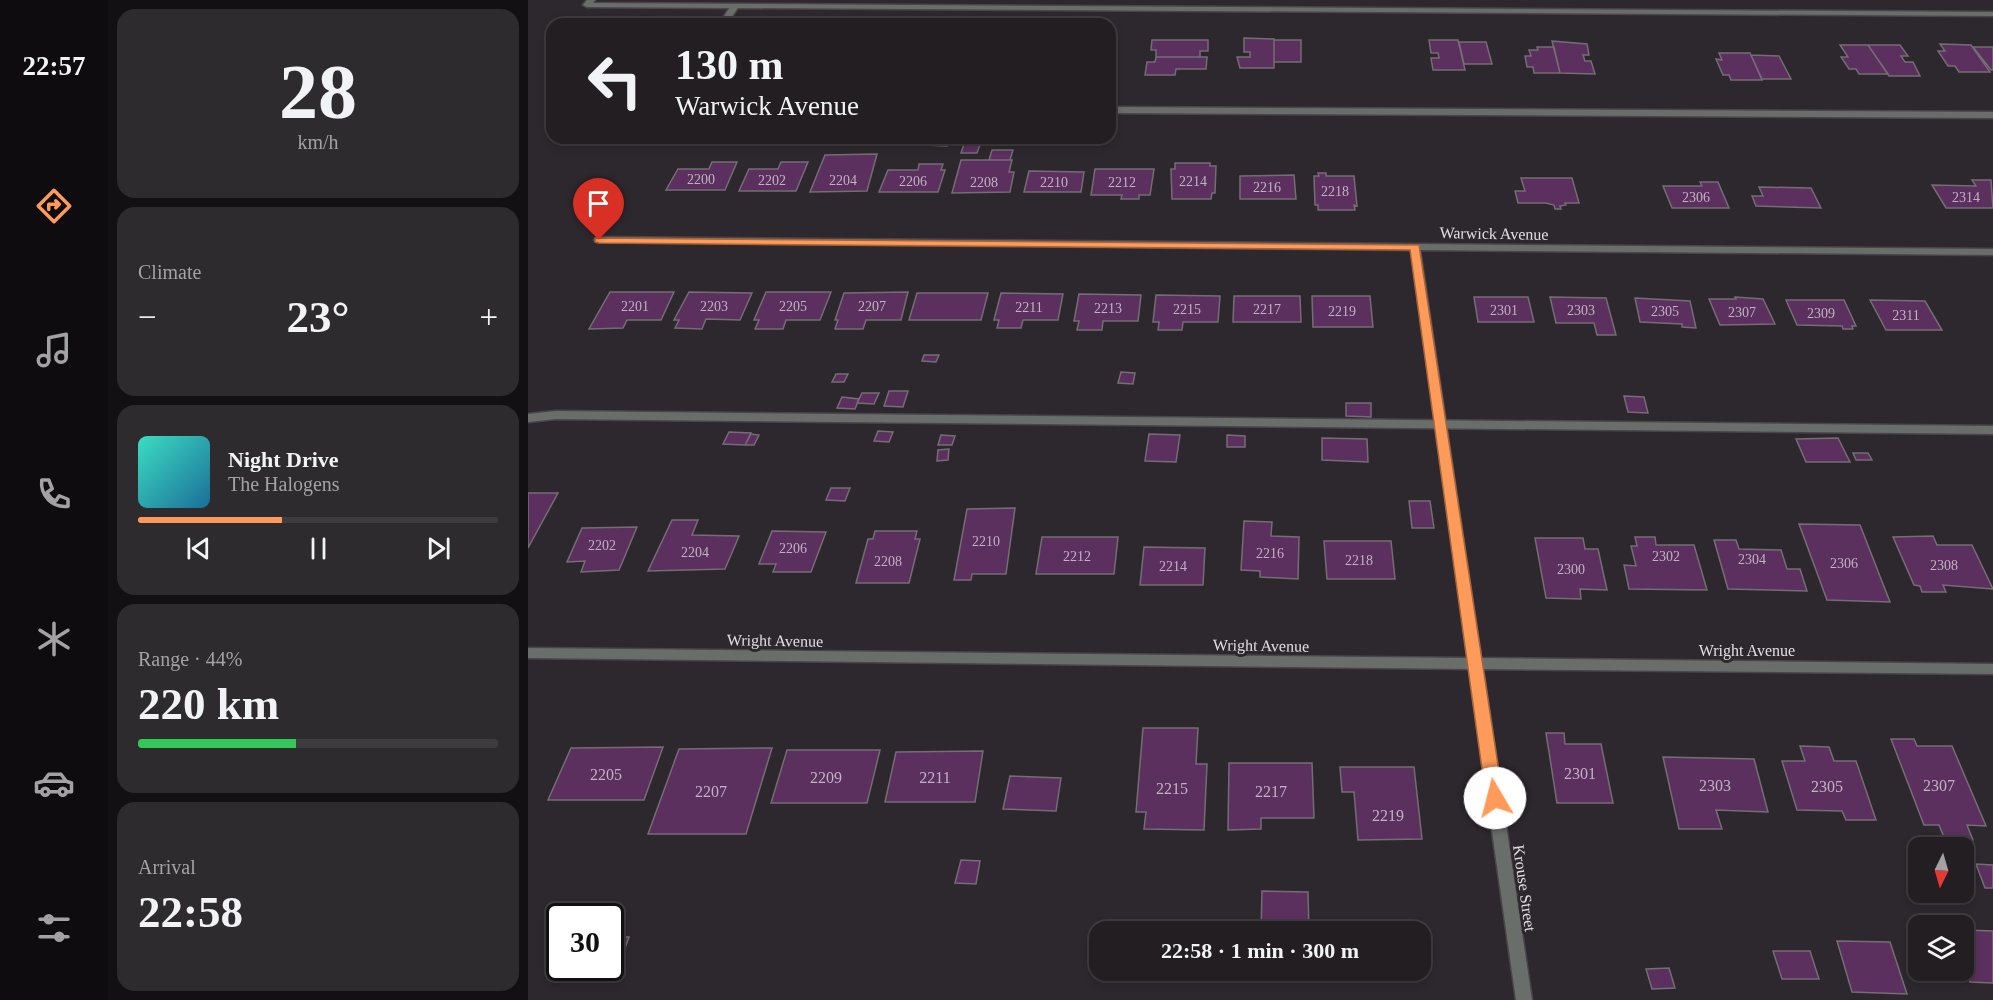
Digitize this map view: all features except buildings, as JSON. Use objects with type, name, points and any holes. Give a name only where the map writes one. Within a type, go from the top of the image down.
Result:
[{"type":"street","points":[[591,0],[587,5],[1993,14]]},
{"type":"street","points":[[727,18],[735,6]]},
{"type":"street","points":[[1116,110],[1993,115]]},
{"type":"street","name":"Warwick Avenue","points":[[599,240],[1993,252]]},
{"type":"street","name":"Krouse Street","points":[[1415,247],[1524,1000]]},
{"type":"street","points":[[528,418],[556,415],[1993,430]]},
{"type":"street","name":"Wright Avenue","points":[[528,653],[1993,669]]},
{"type":"route","points":[[599,240],[1415,247],[1495,798]]}]
